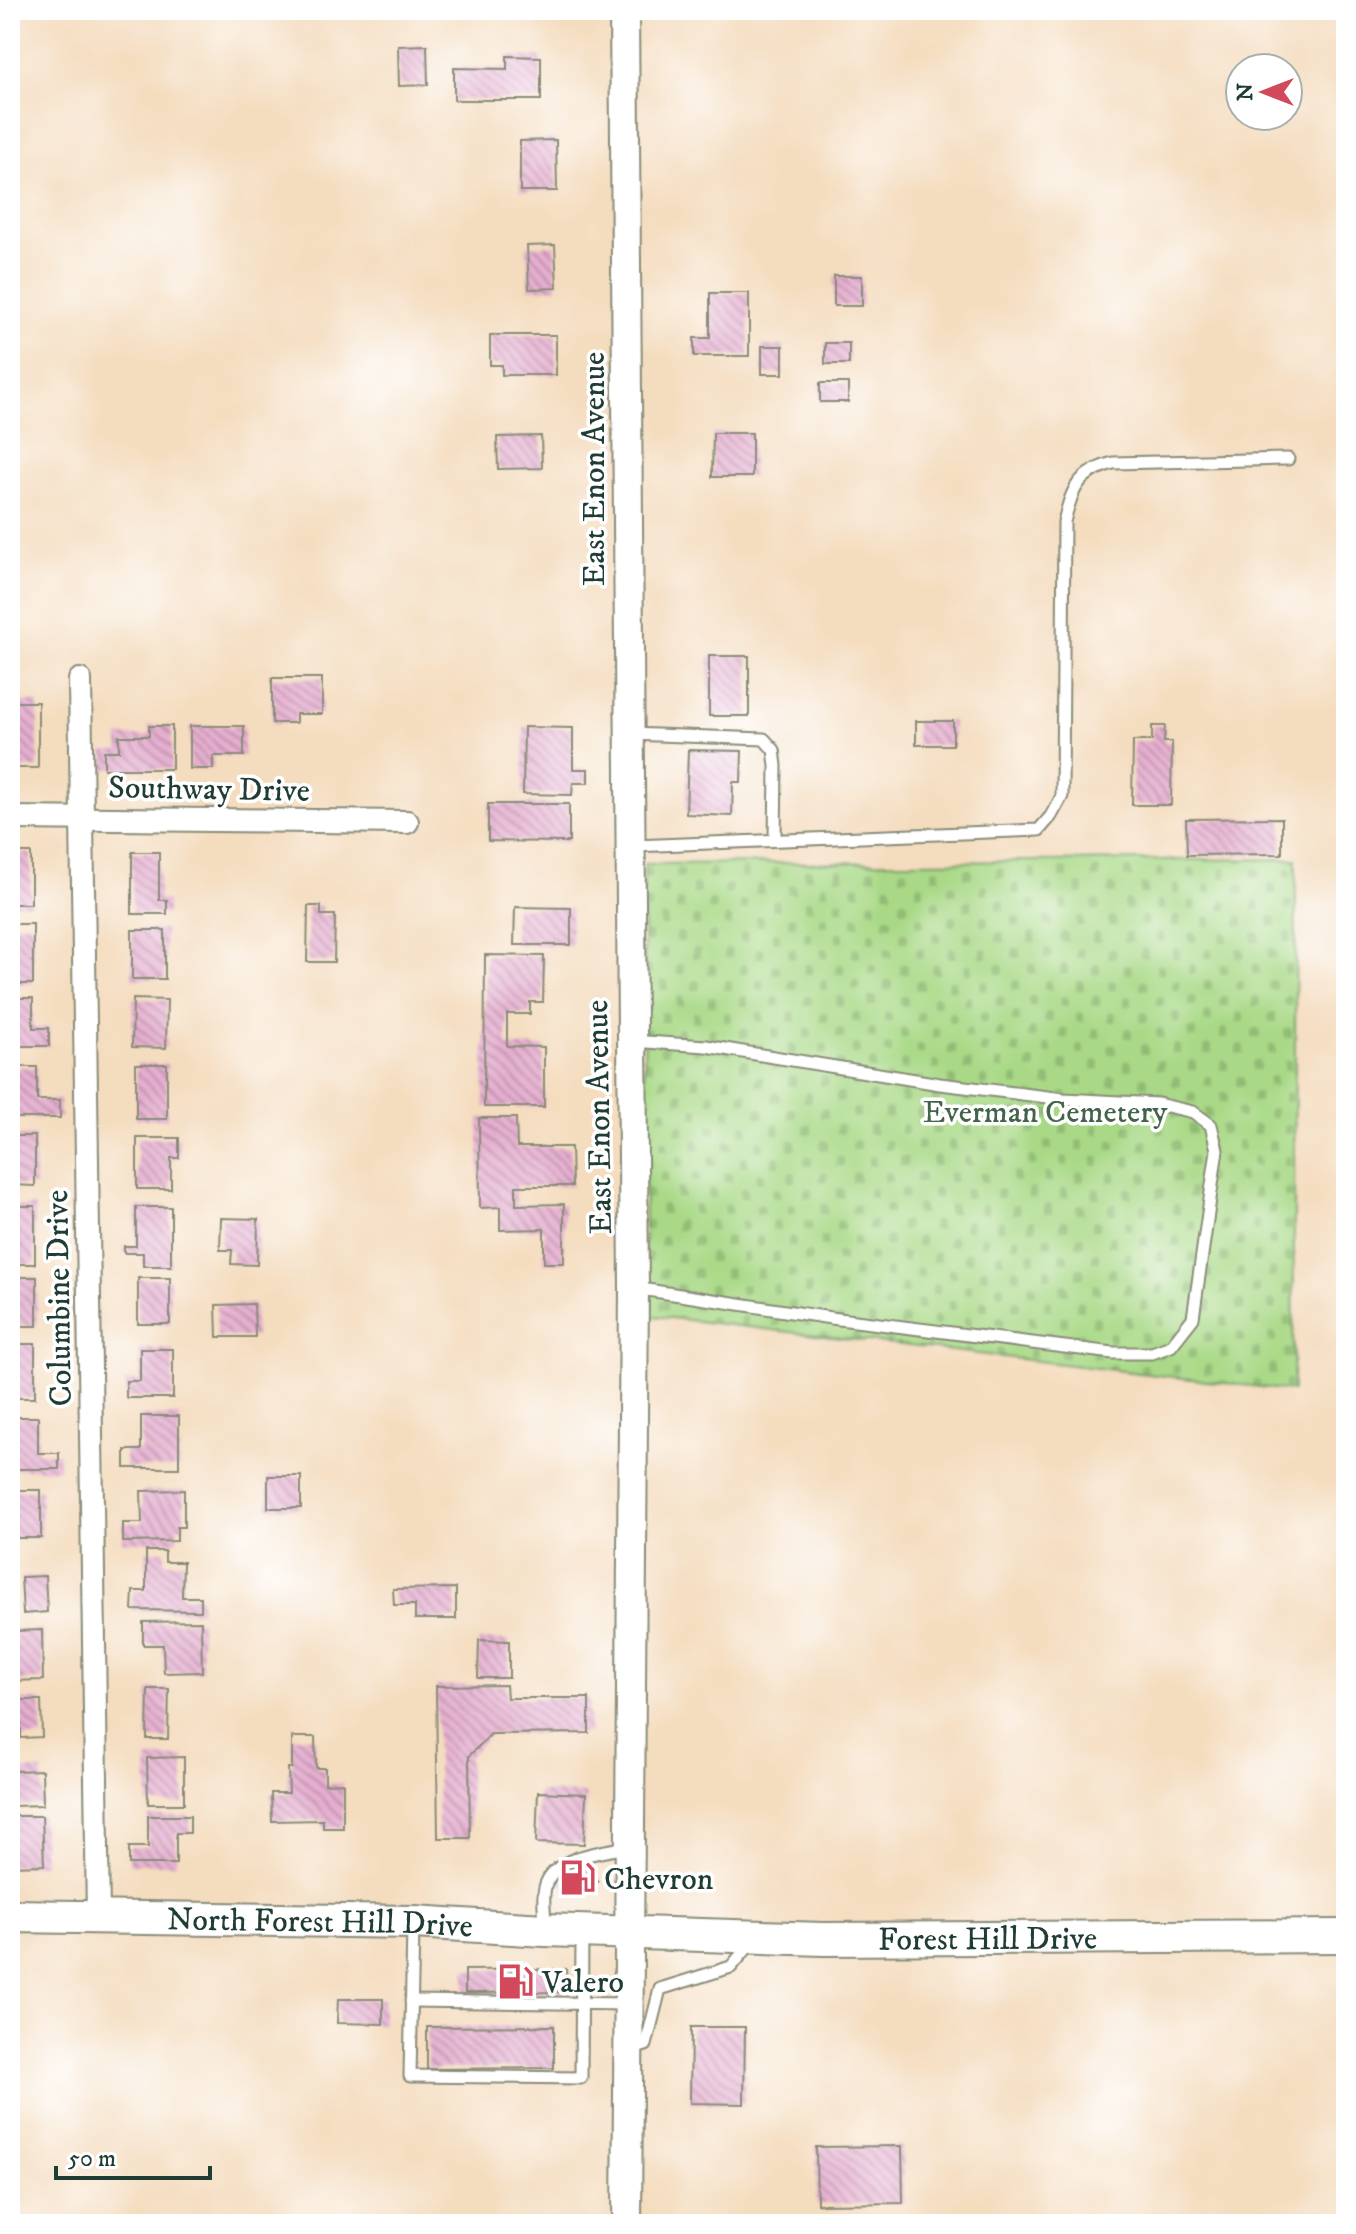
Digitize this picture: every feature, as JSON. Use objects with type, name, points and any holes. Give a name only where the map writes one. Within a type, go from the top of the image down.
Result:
[{"type":"main road","name":"North Forest Hill Drive","points":[[10,1916],[414,1922],[628,1933]]},
{"type":"main road","name":"Forest Hill Drive","points":[[628,1933],[755,1938],[1346,1936]]},
{"type":"street","name":"East Enon Avenue","points":[[624,10],[634,1288],[627,2224]]},
{"type":"street","name":"Columbine Drive","points":[[80,680],[98,1916]]},
{"type":"street","name":"Southway Drive","points":[[10,818],[407,822]]},
{"type":"lane","points":[[631,846],[1039,830],[1062,796],[1064,522],[1070,494],[1083,477],[1096,468],[1113,463],[1288,459]]},
{"type":"lane","points":[[630,734],[764,739],[774,750],[776,766],[775,840]]},
{"type":"lane","points":[[630,1041],[706,1046],[971,1088],[1064,1099],[1158,1104],[1193,1112],[1211,1125],[1217,1150],[1193,1318],[1171,1346],[1152,1353],[1113,1353],[831,1318],[634,1288]]},
{"type":"lane","points":[[545,1930],[544,1890],[547,1881],[559,1868],[585,1855],[629,1847]]},
{"type":"lane","points":[[414,1922],[410,2076],[581,2078],[582,1931]]},
{"type":"lane","points":[[627,2050],[646,2045],[660,1989],[731,1967],[755,1938]]},
{"type":"lane","points":[[411,2001],[628,2004]]},
{"type":"green space","name":"Everman Cemetery","points":[[1296,859],[1293,1391],[645,1315],[644,864]]},
{"type":"building","points":[[427,45],[428,85],[399,86],[398,46]]},
{"type":"building","points":[[507,56],[541,57],[541,100],[454,100],[454,68],[507,69]]},
{"type":"building","points":[[556,140],[557,191],[520,191],[520,141]]},
{"type":"building","points":[[555,245],[557,288],[529,289],[527,246]]},
{"type":"building","points":[[834,276],[862,276],[862,306],[834,306]]},
{"type":"building","points":[[710,293],[749,293],[749,356],[694,356],[694,338],[710,338]]},
{"type":"building","points":[[490,335],[556,335],[556,375],[502,375],[502,365],[490,365]]},
{"type":"building","points":[[825,343],[849,343],[849,364],[825,364]]},
{"type":"building","points":[[762,346],[783,346],[783,374],[762,374]]},
{"type":"building","points":[[820,383],[848,383],[848,402],[820,402]]},
{"type":"building","points":[[713,433],[752,433],[752,477],[712,477]]},
{"type":"building","points":[[541,436],[542,468],[498,469],[497,437]]},
{"type":"building","points":[[709,656],[749,656],[749,716],[709,716]]},
{"type":"building","points":[[272,678],[322,678],[322,714],[296,714],[296,723],[272,723]]},
{"type":"building","points":[[16,702],[38,702],[38,768],[10,768],[10,714],[16,714]]},
{"type":"building","points":[[916,721],[953,721],[953,745],[916,745]]},
{"type":"building","points":[[149,726],[172,726],[172,769],[104,769],[104,751],[119,751],[119,736],[149,736]]},
{"type":"building","points":[[190,726],[244,726],[244,756],[213,756],[213,769],[190,769]]},
{"type":"building","points":[[1152,726],[1165,726],[1164,742],[1172,742],[1171,805],[1132,805],[1133,741],[1152,741]]},
{"type":"building","points":[[524,727],[573,728],[573,769],[588,769],[588,783],[573,783],[572,795],[523,794]]},
{"type":"building","points":[[688,750],[742,751],[741,782],[733,782],[732,816],[686,814]]},
{"type":"building","points":[[488,804],[569,804],[569,842],[488,841]]},
{"type":"building","points":[[1282,818],[1282,854],[1187,855],[1186,819]]},
{"type":"building","points":[[132,852],[159,852],[159,900],[167,900],[167,914],[132,914]]},
{"type":"building","points":[[10,853],[31,853],[31,904],[10,904]]},
{"type":"building","points":[[308,906],[321,906],[321,915],[335,915],[334,962],[307,962]]},
{"type":"building","points":[[515,907],[571,908],[571,945],[514,945]]},
{"type":"building","points":[[10,924],[33,924],[33,984],[10,984]]},
{"type":"building","points":[[132,930],[165,930],[165,979],[132,979]]},
{"type":"building","points":[[485,955],[544,956],[543,1002],[530,1002],[530,1014],[507,1014],[507,1046],[544,1047],[544,1107],[484,1107]]},
{"type":"building","points":[[10,998],[33,998],[33,1028],[49,1028],[49,1046],[10,1046]]},
{"type":"building","points":[[133,999],[167,1000],[166,1048],[132,1047]]},
{"type":"building","points":[[136,1064],[167,1064],[167,1119],[136,1119]]},
{"type":"building","points":[[10,1067],[37,1067],[37,1100],[60,1100],[60,1118],[10,1118]]},
{"type":"building","points":[[479,1118],[516,1118],[517,1147],[571,1147],[572,1186],[516,1186],[516,1205],[564,1204],[564,1263],[544,1263],[544,1229],[500,1230],[500,1207],[480,1208]]},
{"type":"building","points":[[10,1136],[35,1136],[35,1186],[10,1185]]},
{"type":"building","points":[[137,1138],[179,1138],[179,1158],[171,1158],[171,1189],[137,1189]]},
{"type":"building","points":[[10,1206],[35,1206],[35,1264],[10,1264]]},
{"type":"building","points":[[136,1207],[171,1207],[171,1266],[143,1266],[143,1253],[124,1253],[124,1246],[136,1246]]},
{"type":"building","points":[[221,1218],[258,1219],[257,1265],[231,1264],[232,1250],[220,1250]]},
{"type":"building","points":[[10,1277],[37,1277],[37,1326],[10,1326]]},
{"type":"building","points":[[138,1278],[170,1278],[170,1324],[138,1324]]},
{"type":"building","points":[[254,1304],[255,1337],[217,1337],[216,1305]]},
{"type":"building","points":[[10,1344],[35,1344],[35,1398],[10,1398]]},
{"type":"building","points":[[140,1349],[173,1349],[173,1398],[126,1398],[126,1381],[140,1381]]},
{"type":"building","points":[[141,1416],[179,1416],[179,1468],[125,1468],[125,1450],[141,1450]]},
{"type":"building","points":[[10,1417],[38,1417],[38,1453],[59,1453],[59,1469],[10,1469]]},
{"type":"building","points":[[268,1476],[301,1476],[301,1508],[268,1508]]},
{"type":"building","points":[[15,1490],[41,1490],[41,1538],[10,1538],[10,1510],[15,1510]]},
{"type":"building","points":[[184,1490],[184,1527],[177,1527],[177,1541],[123,1542],[123,1523],[142,1523],[141,1491]]},
{"type":"building","points":[[146,1551],[165,1551],[165,1562],[183,1562],[182,1597],[201,1597],[201,1611],[132,1610],[133,1591],[146,1591]]},
{"type":"building","points":[[45,1576],[47,1612],[23,1614],[21,1577]]},
{"type":"building","points":[[456,1588],[456,1619],[415,1619],[415,1605],[394,1605],[393,1589]]},
{"type":"building","points":[[201,1621],[202,1672],[164,1673],[163,1645],[143,1645],[143,1622]]},
{"type":"building","points":[[42,1630],[43,1680],[10,1681],[10,1647],[15,1647],[15,1631]]},
{"type":"building","points":[[479,1640],[509,1641],[509,1678],[478,1678]]},
{"type":"building","points":[[506,1685],[507,1698],[589,1698],[589,1733],[491,1734],[469,1756],[470,1838],[438,1838],[436,1686]]},
{"type":"building","points":[[148,1689],[169,1689],[168,1739],[147,1739]]},
{"type":"building","points":[[21,1700],[41,1700],[42,1737],[21,1738]]},
{"type":"building","points":[[292,1737],[315,1737],[316,1768],[325,1768],[325,1784],[343,1783],[343,1828],[323,1828],[323,1820],[272,1821],[271,1793],[289,1793]]},
{"type":"building","points":[[184,1757],[184,1804],[148,1804],[147,1758]]},
{"type":"building","points":[[42,1770],[43,1805],[14,1806],[13,1771]]},
{"type":"building","points":[[538,1792],[586,1794],[584,1844],[536,1843]]},
{"type":"building","points":[[10,1816],[42,1816],[44,1865],[10,1866]]},
{"type":"building","points":[[148,1816],[190,1816],[190,1833],[176,1833],[176,1864],[129,1864],[129,1847],[148,1847]]},
{"type":"building","name":"Chevron","points":[[588,1860],[598,1882],[567,1895],[557,1874]]},
{"type":"building","name":"Valero","points":[[566,1969],[567,1992],[465,1993],[465,1970]]},
{"type":"building","points":[[338,1999],[383,1999],[383,2024],[337,2023]]},
{"type":"building","points":[[554,2026],[554,2068],[427,2069],[427,2027]]},
{"type":"building","points":[[691,2027],[745,2027],[744,2104],[690,2103]]},
{"type":"building","points":[[902,2146],[903,2203],[817,2204],[816,2147]]},
{"type":"place","name":"Chevron","points":[[578,1878]]},
{"type":"place","name":"Valero","points":[[516,1981]]}]
